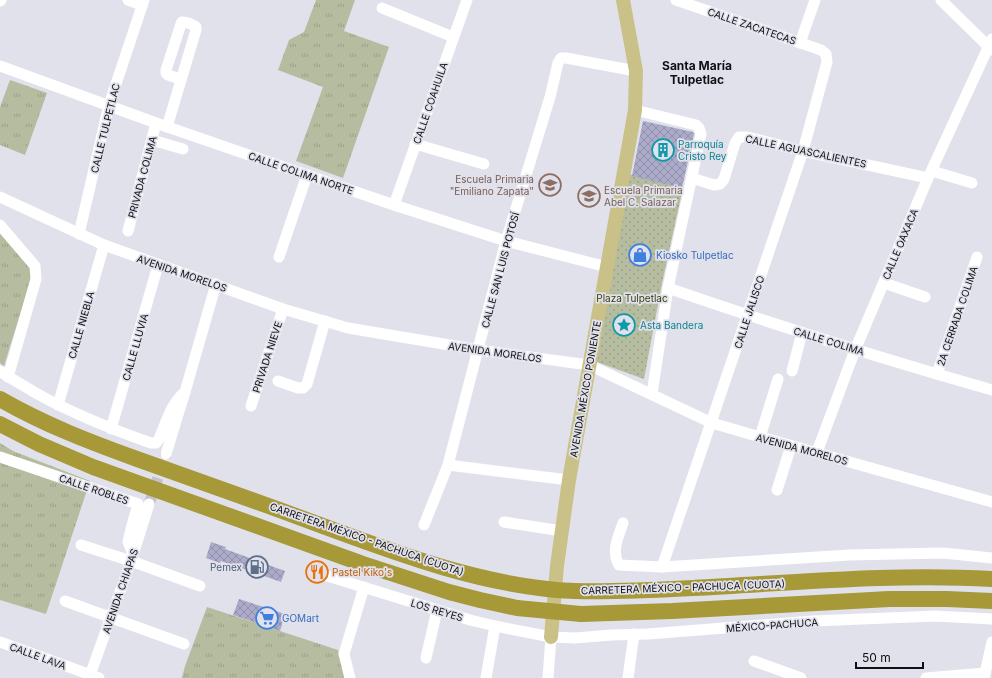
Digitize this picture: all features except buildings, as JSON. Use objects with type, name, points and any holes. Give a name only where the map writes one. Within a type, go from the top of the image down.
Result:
[{"type":"highway","name":"CARRETERA MÉXICO - PACHUCA (CUOTA)","points":[[0,399],[60,429],[98,445],[393,550],[455,570],[495,580],[546,589],[612,592],[893,578],[942,577],[992,579]]},
{"type":"highway","name":"CARRETERA MÉXICO - PACHUCA (CUOTA)","points":[[0,424],[39,444],[92,467],[362,564],[449,592],[516,608],[547,612],[588,614],[665,612],[889,599],[947,598],[992,601]]},
{"type":"main road","name":"AVENIDA MÉXICO PONIENTE","points":[[551,637],[557,566],[569,480],[635,110],[636,71],[623,0]]},
{"type":"street","points":[[128,0],[143,3]]},
{"type":"street","name":"CALLE COAHUILA","points":[[394,205],[467,0]]},
{"type":"street","name":"CALLE ZACATECAS","points":[[676,0],[755,26],[821,50],[826,54]]},
{"type":"street","points":[[800,43],[815,0]]},
{"type":"street","points":[[941,0],[991,45]]},
{"type":"street","name":"CALLE TULPETLAC","points":[[79,234],[109,105],[143,3]]},
{"type":"street","points":[[382,8],[453,36]]},
{"type":"street","points":[[167,127],[180,79],[196,30],[194,25],[186,22],[182,22],[181,24],[166,73],[180,79]]},
{"type":"street","name":"CALLE OAXACA","points":[[816,452],[855,350],[930,174],[991,45]]},
{"type":"street","name":"CALLE JALISCO","points":[[662,567],[803,151],[826,62],[826,54]]},
{"type":"street","name":"CALLE SAN LUIS POTOSÍ","points":[[424,525],[448,465],[506,241],[550,97],[558,62],[561,58],[636,71]]},
{"type":"street","name":"CALLE COLIMA NORTE","points":[[0,66],[167,127],[394,205],[506,241],[607,267]]},
{"type":"street","points":[[635,110],[696,125],[701,134],[668,288],[652,394]]},
{"type":"street","name":"PRIVADA COLIMA","points":[[128,231],[156,123]]},
{"type":"street","name":"CALLE AGUASCALIENTES","points":[[692,178],[714,185],[720,184],[724,179],[735,143],[740,137],[747,137],[803,151],[972,183]]},
{"type":"street","points":[[152,140],[183,149]]},
{"type":"street","points":[[415,144],[484,164]]},
{"type":"street","points":[[279,257],[307,175]]},
{"type":"street","name":"AVENIDA MORELOS","points":[[0,196],[104,245],[283,308],[325,321],[348,328],[479,350],[589,365],[712,423],[760,438],[816,452],[992,502]]},
{"type":"street","points":[[0,225],[35,266],[36,279],[4,374],[58,405],[111,429],[150,443],[156,443],[160,439],[176,400],[186,392]]},
{"type":"street","name":"CALLE NIEBLA","points":[[58,405],[104,245]]},
{"type":"street","name":"2A CERRADA COLIMA","points":[[937,374],[977,257]]},
{"type":"street","name":"CALLE LLUVIA","points":[[111,429],[158,265]]},
{"type":"street","points":[[884,283],[925,297]]},
{"type":"street","points":[[166,454],[186,392],[216,284]]},
{"type":"street","name":"CALLE COLIMA","points":[[668,288],[747,316],[855,350],[992,390]]},
{"type":"street","name":"PRIVADA NIEVE","points":[[251,406],[283,308]]},
{"type":"street","points":[[278,381],[298,388],[303,388],[307,384],[325,321]]},
{"type":"street","points":[[792,371],[802,333]]},
{"type":"street","points":[[760,438],[778,379]]},
{"type":"street","points":[[777,490],[791,446]]},
{"type":"street","name":"CALLE ROBLES","points":[[0,457],[138,504],[130,529],[128,542],[132,557]]},
{"type":"street","points":[[448,465],[569,480]]},
{"type":"street","name":"AVENIDA CHIAPAS","points":[[92,677],[149,504]]},
{"type":"street","points":[[504,522],[562,531]]},
{"type":"street","points":[[623,523],[616,545],[616,559],[619,565],[662,567],[849,555],[944,553],[992,558]]},
{"type":"street","points":[[81,545],[132,557],[200,586]]},
{"type":"street","name":"LOS REYES","points":[[324,575],[494,626],[551,637]]},
{"type":"street","points":[[350,678],[344,654],[364,587]]},
{"type":"street","points":[[65,601],[184,644]]},
{"type":"street","points":[[426,658],[437,610]]},
{"type":"street","name":"MÉXICO-PACHUCA","points":[[551,637],[576,638],[813,622],[920,617],[992,618]]},
{"type":"street","points":[[486,678],[494,626]]},
{"type":"street","points":[[628,678],[634,634]]},
{"type":"street","points":[[548,678],[551,637]]},
{"type":"street","name":"CALLE LAVA","points":[[0,642],[92,677]]},
{"type":"street","points":[[926,678],[985,676],[992,642]]},
{"type":"street","points":[[754,661],[801,678]]},
{"type":"green space","points":[[316,0],[355,0],[344,31],[389,47],[343,178],[296,161],[323,87],[278,70],[289,40],[304,32]]},
{"type":"green space","points":[[10,80],[47,93],[25,155],[0,145],[0,107]]},
{"type":"green space","name":"Plaza Tulpetlac","points":[[628,174],[683,188],[662,283],[644,379],[594,361]]},
{"type":"green space","points":[[0,232],[30,268],[31,279],[4,366],[0,363]]},
{"type":"green space","points":[[0,443],[13,451],[90,481],[46,614],[0,600]]},
{"type":"green space","points":[[207,607],[338,650],[345,678],[182,678]]},
{"type":"tunnel","points":[[149,504],[166,454]]},
{"type":"place","name":"Parroquía Cristo Rey","points":[[663,150]]},
{"type":"place","name":"Escuela Primaria \"Emiliano Zapata\"","points":[[550,185]]},
{"type":"place","name":"Escuela Primaria Abel C. Salazar","points":[[589,196]]},
{"type":"place","name":"Kiosko Tulpetlac","points":[[640,255]]},
{"type":"place","name":"Asta Bandera","points":[[624,325]]},
{"type":"place","name":"Pemex","points":[[257,567]]},
{"type":"place","name":"Pastel Kiko's","points":[[317,572]]},
{"type":"place","name":"GOMart","points":[[267,618]]},
{"type":"district","name":"Santa María Tulpetlac","points":[[697,72]]}]
